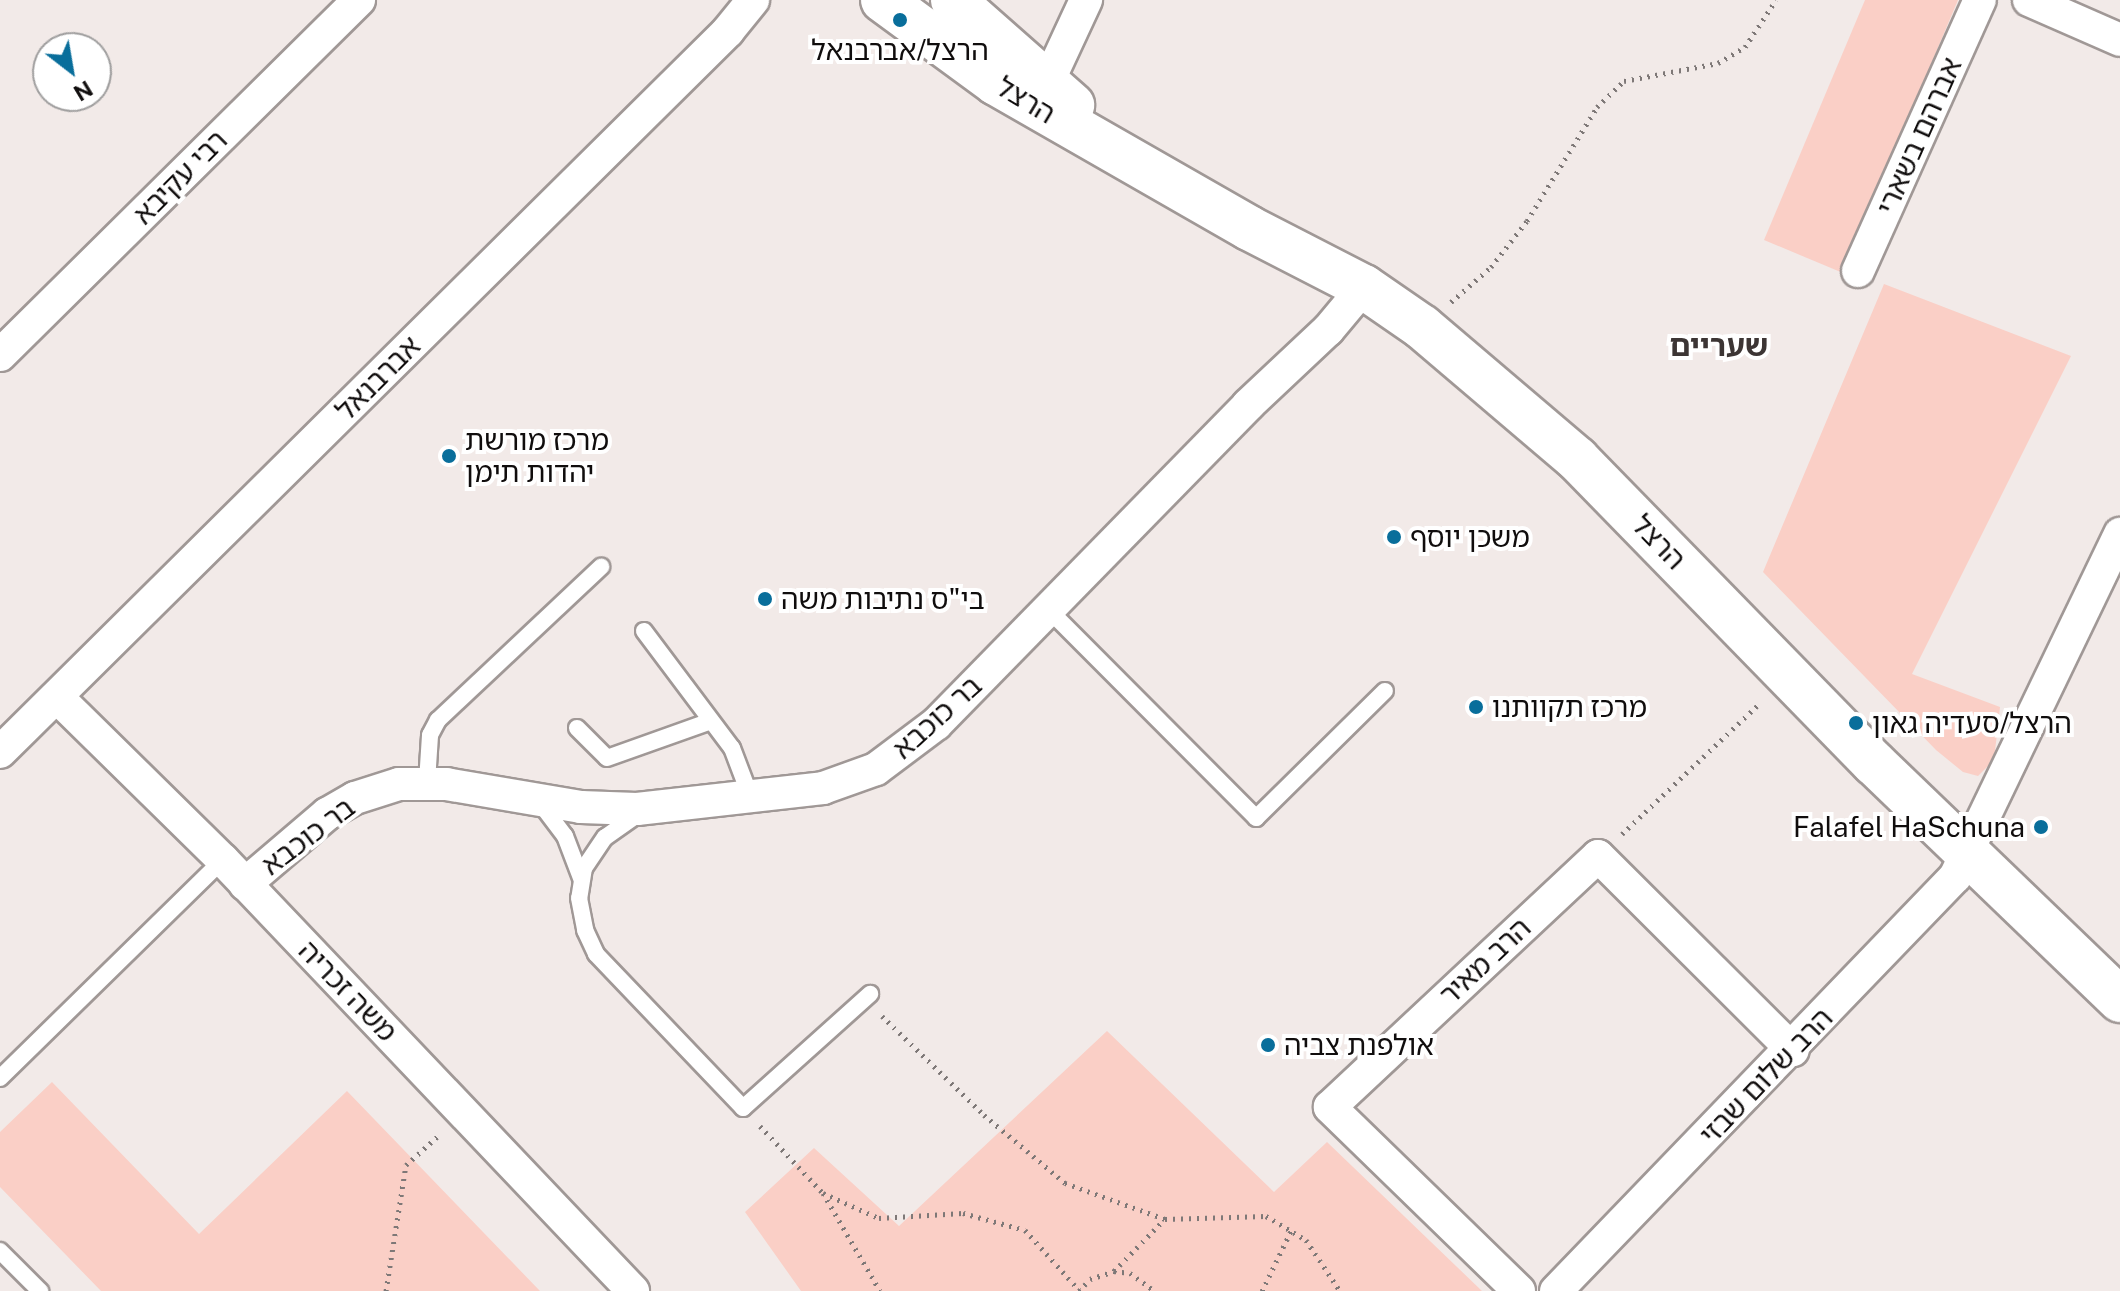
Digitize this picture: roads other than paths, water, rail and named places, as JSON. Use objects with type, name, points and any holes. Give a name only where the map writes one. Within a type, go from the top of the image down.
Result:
[{"type":"main road","name":"הרצל","points":[[883,0],[996,83],[1137,161],[1249,228],[1364,287],[1422,327],[1577,459],[1967,854],[2120,1000]]},
{"type":"main road","name":"הרצל","points":[[953,0],[1137,161]]},
{"type":"street","name":"רבי עקיבא","points":[[0,355],[359,0]]},
{"type":"street","name":"אברבנאל","points":[[0,752],[728,31],[753,0]]},
{"type":"street","points":[[1047,84],[1086,0]]},
{"type":"street","name":"אברהם בשארי","points":[[1858,271],[1980,0]]},
{"type":"street","points":[[2029,0],[2120,40]]},
{"type":"street","name":"בר כוכבא","points":[[245,884],[341,805],[384,788],[427,782],[581,807],[651,809],[837,785],[889,762],[936,724],[1254,399],[1318,341],[1364,287]]},
{"type":"street","name":"הרב שלום שבזי","points":[[1556,1291],[1793,1050],[1955,877],[2120,534]]},
{"type":"street","name":"משה זכריה","points":[[57,697],[223,860],[633,1291]]},
{"type":"street","name":"הרב מאיר","points":[[1519,1291],[1330,1107],[1598,856],[1793,1050]]},
{"type":"lane","points":[[427,782],[430,735],[438,720],[601,567]]},
{"type":"lane","points":[[1048,609],[1256,818],[1385,691]]},
{"type":"lane","points":[[644,631],[732,748],[751,798]]},
{"type":"lane","points":[[577,728],[607,758],[711,721]]},
{"type":"lane","points":[[535,799],[565,836],[581,878],[583,923],[596,954],[743,1108],[870,994]]},
{"type":"lane","points":[[581,878],[605,837],[651,809]]},
{"type":"lane","points":[[0,1078],[223,860]]},
{"type":"lane","points":[[0,1251],[40,1291]]},
{"type":"place","name":"הרצל/אברבנאל","points":[[900,20]]},
{"type":"place","name":"מרכז מורשת יהדות תימן","points":[[449,456]]},
{"type":"place","name":"משכן יוסף","points":[[1394,537]]},
{"type":"place","name":"בי\"ס נתיבות משה","points":[[765,599]]},
{"type":"place","name":"מרכז תקוותנו","points":[[1476,707]]},
{"type":"place","name":"הרצל/סעדיה גאון","points":[[1856,723]]},
{"type":"place","name":"Falafel HaSchuna","points":[[2041,827]]},
{"type":"place","name":"אולפנת צביה","points":[[1268,1045]]},
{"type":"district","name":"שעריים","points":[[1719,345]]}]
